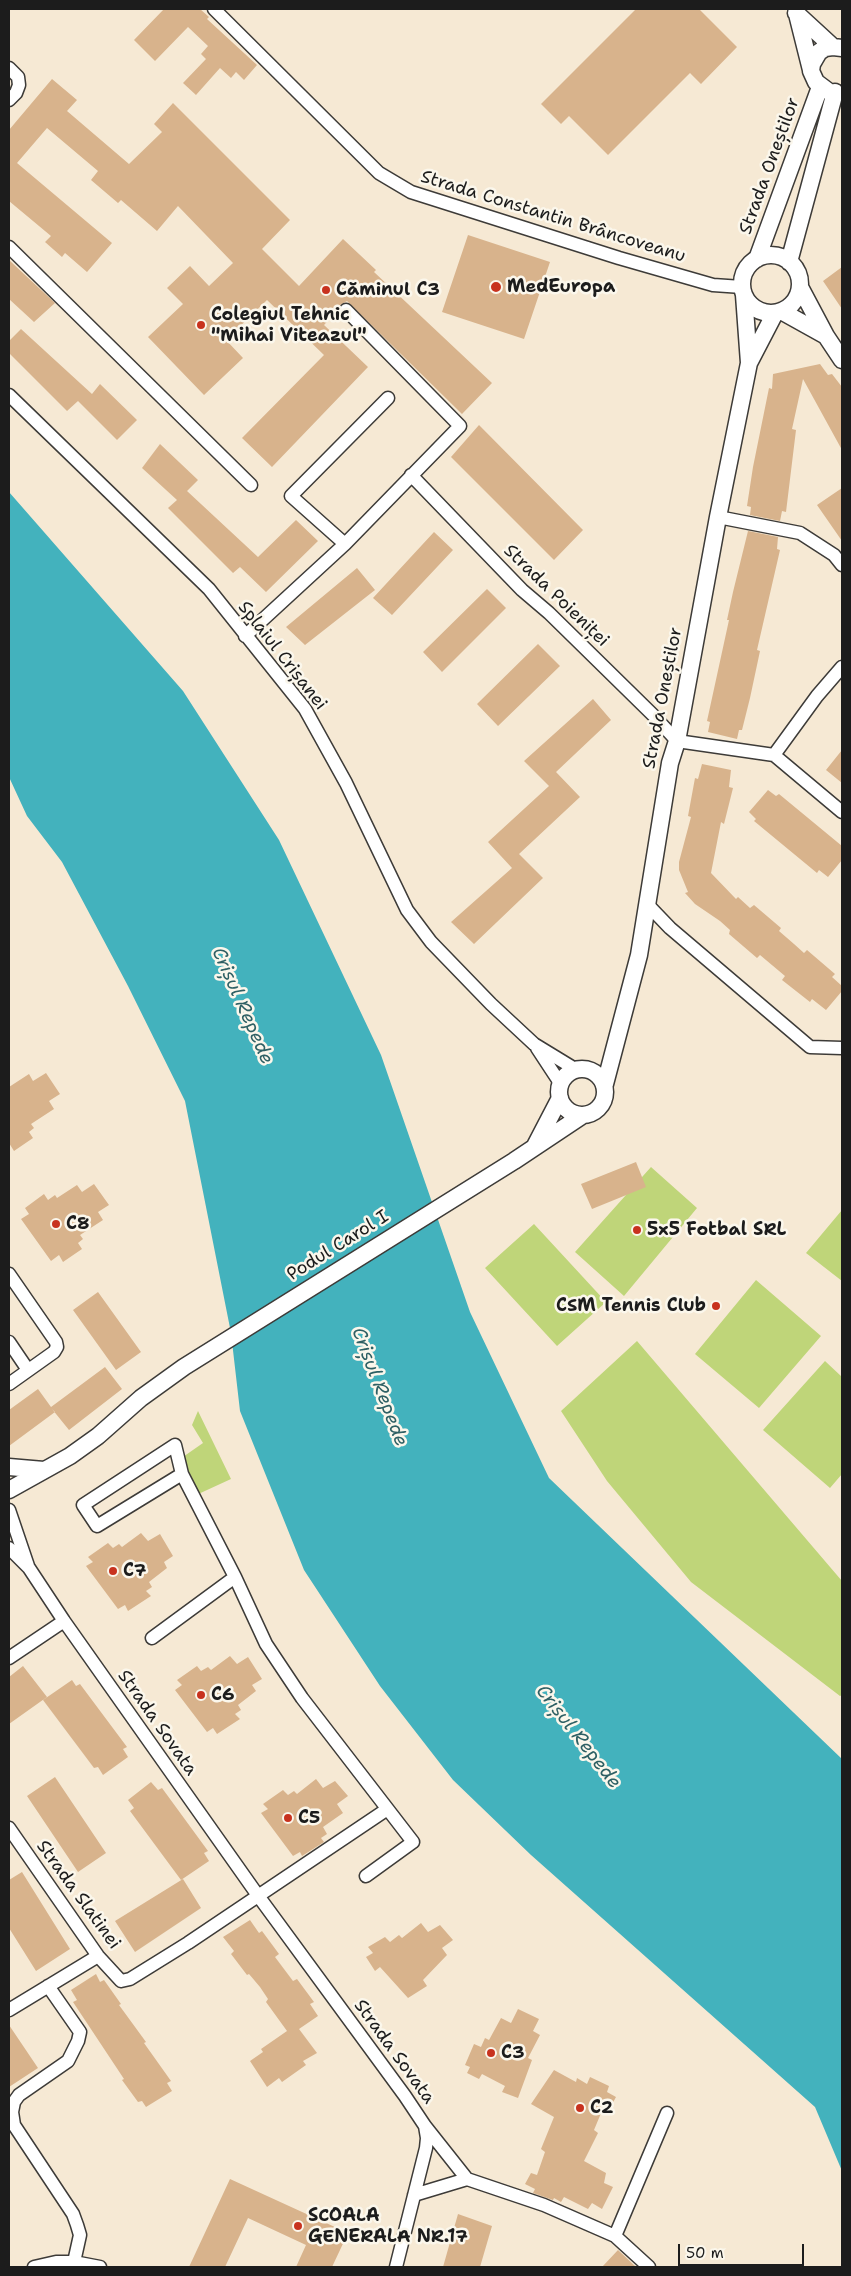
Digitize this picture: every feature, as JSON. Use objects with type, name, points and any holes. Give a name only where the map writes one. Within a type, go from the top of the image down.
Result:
[{"type":"street","name":"Strada Constantin Brâncoveanu","points":[[214,9],[380,173],[411,192],[619,258],[714,285],[743,291]]},
{"type":"street","points":[[795,12],[839,47]]},
{"type":"street","points":[[795,12],[816,82],[832,90]]},
{"type":"street","points":[[812,70],[812,64],[819,52],[839,47]]},
{"type":"street","points":[[9,68],[18,77],[19,85],[16,93],[9,100]]},
{"type":"street","name":"Strada Oneștilor","points":[[757,259],[832,90]]},
{"type":"street","name":"Strada Oneștilor","points":[[789,262],[832,90]]},
{"type":"street","points":[[9,247],[251,485]]},
{"type":"street","points":[[826,336],[778,312],[757,309],[743,291],[745,271],[757,259],[774,256],[789,262],[796,269],[800,287],[826,336],[842,360]]},
{"type":"street","points":[[778,312],[795,301],[800,287]]},
{"type":"street","name":"Strada Oneștilor","points":[[743,291],[750,363]]},
{"type":"street","points":[[245,636],[345,544],[460,426],[346,310]]},
{"type":"street","name":"Strada Oneștilor","points":[[605,1084],[615,1041],[630,993],[638,955],[670,763],[677,741],[718,516],[750,363],[778,312]]},
{"type":"street","name":"Splaiul Crișanei","points":[[9,395],[209,589],[305,710],[346,783],[407,910],[431,942],[491,1004],[534,1044],[581,1069]]},
{"type":"street","points":[[345,544],[291,496],[388,398]]},
{"type":"street","name":"Strada Poieniței","points":[[411,475],[522,590],[549,613],[677,741]]},
{"type":"street","points":[[718,516],[800,533],[839,557]]},
{"type":"street","points":[[774,755],[817,696],[842,667]]},
{"type":"street","points":[[677,741],[774,755],[842,812]]},
{"type":"street","points":[[646,903],[670,928],[810,1047],[842,1048]]},
{"type":"street","name":"Strada Oneștilor","points":[[581,1069],[615,1041]]},
{"type":"street","name":"Splaiul Crișanei","points":[[534,1044],[560,1091]]},
{"type":"street","points":[[534,1148],[560,1091],[564,1076],[581,1069],[601,1077],[605,1084],[605,1098],[601,1106],[592,1113],[583,1115],[568,1110],[560,1091]]},
{"type":"street","name":"Podul Carol I","points":[[9,1490],[70,1456],[98,1436],[141,1398],[184,1367],[514,1161],[583,1115]]},
{"type":"street","points":[[9,1274],[56,1342],[57,1347],[54,1352],[9,1384]]},
{"type":"street","points":[[9,1342],[28,1370]]},
{"type":"street","points":[[182,1474],[97,1526],[83,1505],[175,1445],[182,1474],[235,1577],[266,1644],[302,1698],[386,1810],[413,1842],[366,1876]]},
{"type":"street","points":[[9,1468],[44,1470]]},
{"type":"street","name":"Strada Sovata","points":[[9,1510],[29,1568]]},
{"type":"street","name":"Strada Sovata","points":[[9,1548],[29,1568],[64,1621],[259,1897],[406,2096],[425,2126],[467,2179]]},
{"type":"street","points":[[152,1638],[235,1577]]},
{"type":"street","points":[[9,1658],[64,1621]]},
{"type":"street","points":[[259,1897],[386,1810]]},
{"type":"street","name":"Strada Slatinei","points":[[9,1828],[98,1956],[121,1981],[130,1979],[259,1897]]},
{"type":"street","points":[[9,2010],[98,1956]]},
{"type":"street","points":[[48,1986],[80,2032],[78,2041],[68,2061],[19,2095],[14,2102],[12,2112],[14,2125],[73,2214],[80,2236],[74,2262]]},
{"type":"street","points":[[616,2236],[667,2113]]},
{"type":"street","points":[[396,2267],[426,2148],[425,2126]]},
{"type":"street","points":[[414,2195],[467,2179],[544,2205],[616,2236],[649,2267]]},
{"type":"street","points":[[34,2267],[56,2262],[74,2262],[100,2267]]},
{"type":"green space","name":"5x5 Fotbal SRL","points":[[651,1167],[697,1208],[624,1296],[575,1252]]},
{"type":"green space","points":[[842,1210],[842,1281],[806,1253]]},
{"type":"green space","points":[[534,1224],[606,1302],[557,1346],[485,1268]]},
{"type":"green space","points":[[756,1280],[821,1336],[759,1408],[695,1354]]},
{"type":"green space","points":[[637,1341],[842,1581],[842,1695],[840,1696],[691,1582],[607,1481],[561,1411]]},
{"type":"green space","points":[[825,1361],[842,1377],[842,1474],[830,1488],[763,1430]]},
{"type":"green space","points":[[198,1411],[231,1479],[194,1496],[180,1459],[203,1443],[192,1425]]},
{"type":"water","name":"Crișul Repede","points":[[9,492],[183,691],[279,840],[381,1055],[470,1312],[549,1478],[842,1759],[842,2171],[815,2107],[531,1855],[453,1780],[380,1686],[304,1570],[240,1411],[231,1333],[185,1101],[128,986],[62,862],[27,816],[9,777]]},
{"type":"building","points":[[164,9],[200,9],[209,17],[207,19],[257,65],[244,80],[236,72],[231,78],[220,68],[196,95],[183,83],[206,59],[201,54],[208,46],[188,27],[155,61],[134,40]]},
{"type":"building","points":[[636,9],[699,9],[737,47],[701,84],[690,73],[608,155],[569,116],[561,124],[541,104]]},
{"type":"building","points":[[52,79],[77,100],[67,111],[129,164],[162,132],[154,124],[173,103],[290,220],[262,249],[299,286],[343,239],[376,270],[374,272],[492,383],[462,414],[347,301],[340,305],[338,310],[324,325],[368,367],[272,467],[242,438],[324,355],[267,300],[226,340],[243,358],[204,395],[148,337],[183,304],[167,288],[190,266],[209,286],[233,263],[178,206],[157,231],[121,200],[118,203],[91,180],[98,171],[47,128],[17,163],[112,243],[87,272],[65,253],[62,257],[45,242],[51,236],[9,201],[9,130]]},
{"type":"building","name":"MedEuropa","points":[[468,235],[550,262],[524,339],[442,312]]},
{"type":"building","points":[[9,260],[55,303],[34,322],[9,299]]},
{"type":"building","points":[[842,267],[842,309],[823,281]]},
{"type":"building","points":[[21,329],[92,394],[100,384],[137,420],[117,440],[78,401],[67,411],[9,353],[9,341]]},
{"type":"building","points":[[820,364],[828,375],[832,374],[842,387],[842,450],[803,379],[792,429],[796,430],[786,512],[782,511],[780,521],[750,515],[751,507],[747,506],[753,467],[769,388],[772,389],[773,374]]},
{"type":"building","points":[[479,425],[583,530],[554,560],[451,457]]},
{"type":"building","points":[[160,444],[198,480],[187,491],[258,557],[296,520],[318,541],[266,592],[240,567],[233,573],[168,508],[177,500],[142,468]]},
{"type":"building","points":[[842,488],[842,541],[817,505]]},
{"type":"building","points":[[748,531],[778,537],[777,549],[780,550],[757,650],[760,651],[750,698],[742,730],[739,730],[737,739],[708,732],[710,722],[707,721],[729,620],[727,620],[733,592]]},
{"type":"building","points":[[434,532],[453,550],[392,615],[373,598]]},
{"type":"building","points":[[357,568],[375,590],[305,645],[286,627]]},
{"type":"building","points":[[487,589],[506,608],[442,672],[423,652]]},
{"type":"building","points":[[538,644],[560,666],[498,726],[477,704]]},
{"type":"building","points":[[593,699],[611,720],[556,772],[580,797],[519,854],[543,878],[474,944],[451,922],[512,868],[488,842],[549,786],[524,761]]},
{"type":"building","points":[[842,750],[842,783],[826,770]]},
{"type":"building","points":[[702,764],[731,770],[729,787],[733,788],[724,824],[721,822],[711,873],[736,899],[738,897],[750,908],[754,905],[781,928],[779,931],[804,953],[807,950],[835,974],[832,977],[842,986],[842,991],[826,1010],[812,999],[810,1002],[782,980],[785,976],[760,955],[757,958],[729,934],[730,930],[695,904],[685,893],[688,892],[679,870],[679,862],[691,817],[688,816],[695,778],[698,779]]},
{"type":"building","points":[[768,790],[776,796],[779,794],[842,846],[842,860],[828,877],[819,870],[817,873],[754,821],[756,819],[749,812]]},
{"type":"building","points":[[46,1073],[60,1094],[49,1101],[54,1109],[31,1124],[34,1128],[29,1132],[33,1138],[14,1151],[9,1143],[9,1087],[29,1074],[33,1081]]},
{"type":"building","points":[[636,1162],[646,1187],[592,1209],[581,1184]]},
{"type":"building","name":"C8","points":[[94,1184],[109,1205],[98,1212],[103,1220],[80,1235],[83,1239],[78,1243],[82,1249],[63,1262],[59,1255],[51,1261],[21,1219],[29,1214],[25,1208],[44,1194],[48,1200],[55,1195],[57,1198],[77,1185],[82,1192]]},
{"type":"building","points":[[98,1292],[141,1352],[116,1370],[73,1310]]},
{"type":"building","points":[[105,1367],[122,1389],[69,1430],[55,1412],[9,1446],[9,1410],[38,1389],[51,1407]]},
{"type":"building","name":"C7","points":[[141,1533],[148,1541],[160,1534],[173,1556],[164,1562],[167,1568],[149,1582],[152,1587],[146,1591],[151,1596],[128,1611],[125,1605],[118,1609],[86,1566],[93,1562],[88,1557],[108,1543],[113,1548],[119,1544],[122,1547]]},
{"type":"building","name":"C6","points":[[230,1656],[237,1664],[248,1657],[262,1679],[252,1685],[256,1691],[238,1705],[241,1710],[235,1714],[240,1719],[217,1734],[213,1728],[207,1732],[175,1690],[182,1685],[177,1680],[197,1666],[201,1671],[208,1667],[211,1670]]},
{"type":"building","points":[[23,1666],[47,1697],[9,1724],[9,1677]]},
{"type":"building","points":[[72,1680],[76,1686],[80,1684],[127,1747],[123,1749],[128,1757],[103,1775],[98,1767],[94,1768],[43,1700]]},
{"type":"building","points":[[55,1777],[106,1853],[78,1872],[27,1796]]},
{"type":"building","name":"C5","points":[[316,1779],[323,1788],[335,1781],[348,1796],[337,1804],[343,1813],[323,1827],[327,1834],[321,1838],[324,1842],[302,1856],[300,1852],[293,1856],[261,1813],[268,1809],[263,1804],[283,1790],[288,1795],[294,1791],[297,1794]]},
{"type":"building","points":[[151,1782],[158,1790],[162,1788],[208,1851],[204,1853],[209,1861],[181,1880],[130,1811],[134,1808],[128,1800]]},
{"type":"building","points":[[22,1872],[70,1949],[36,1971],[9,1928],[9,1880]]},
{"type":"building","points":[[183,1879],[201,1908],[135,1952],[115,1921]]},
{"type":"building","points":[[250,1920],[259,1933],[262,1931],[279,1954],[275,1957],[293,1981],[297,1979],[314,2002],[310,2004],[318,2016],[299,2029],[317,2053],[303,2061],[306,2065],[282,2082],[279,2078],[267,2087],[250,2061],[263,2052],[261,2049],[287,2031],[266,2002],[268,1999],[260,1987],[249,1974],[247,1975],[231,1954],[234,1951],[223,1937]]},
{"type":"building","points":[[421,1923],[428,1932],[440,1925],[453,1940],[442,1948],[447,1955],[423,1980],[427,1986],[408,1998],[380,1967],[375,1971],[366,1957],[373,1953],[368,1947],[385,1937],[390,1942],[399,1935],[402,1938]]},
{"type":"building","points":[[96,1974],[100,1982],[104,1980],[121,2004],[119,2005],[171,2081],[167,2083],[172,2091],[146,2107],[142,2101],[138,2102],[122,2080],[124,2079],[73,2002],[77,2000],[71,1990]]},
{"type":"building","name":"C3","points":[[518,2009],[539,2019],[533,2031],[540,2035],[528,2058],[532,2060],[518,2098],[502,2092],[505,2086],[482,2074],[479,2079],[467,2073],[470,2067],[465,2065],[474,2044],[481,2047],[485,2038],[489,2040],[501,2018],[511,2023]]},
{"type":"building","points":[[9,2025],[38,2068],[9,2087]]},
{"type":"building","points":[[554,2070],[576,2082],[577,2078],[587,2084],[590,2077],[609,2086],[607,2092],[616,2097],[610,2108],[604,2106],[594,2130],[598,2133],[584,2161],[606,2173],[604,2183],[613,2187],[602,2209],[592,2203],[588,2209],[564,2197],[561,2202],[554,2198],[553,2200],[533,2193],[535,2189],[525,2184],[531,2173],[537,2175],[545,2152],[541,2149],[554,2117],[531,2104]]},
{"type":"building","name":"SCOALA GENERALA NR.17","points":[[230,2179],[348,2233],[332,2267],[296,2267],[306,2245],[248,2218],[225,2267],[189,2267]]},
{"type":"building","points":[[458,2214],[492,2226],[480,2267],[443,2267]]},
{"type":"building","points":[[618,2250],[636,2267],[602,2267]]},
{"type":"place","name":"MedEuropa","points":[[496,287]]},
{"type":"place","name":"Căminul C3","points":[[326,290]]},
{"type":"place","name":"Colegiul Tehnic \"Mihai Viteazul\"","points":[[201,325]]},
{"type":"place","name":"C8","points":[[56,1224]]},
{"type":"place","name":"5x5 Fotbal SRL","points":[[637,1230]]},
{"type":"place","name":"CSM Tennis Club","points":[[716,1306]]},
{"type":"place","name":"C7","points":[[113,1571]]},
{"type":"place","name":"C6","points":[[201,1695]]},
{"type":"place","name":"C5","points":[[288,1818]]},
{"type":"place","name":"C3","points":[[491,2053]]},
{"type":"place","name":"C2","points":[[580,2108]]},
{"type":"place","name":"SCOALA GENERALA NR.17","points":[[298,2226]]}]
